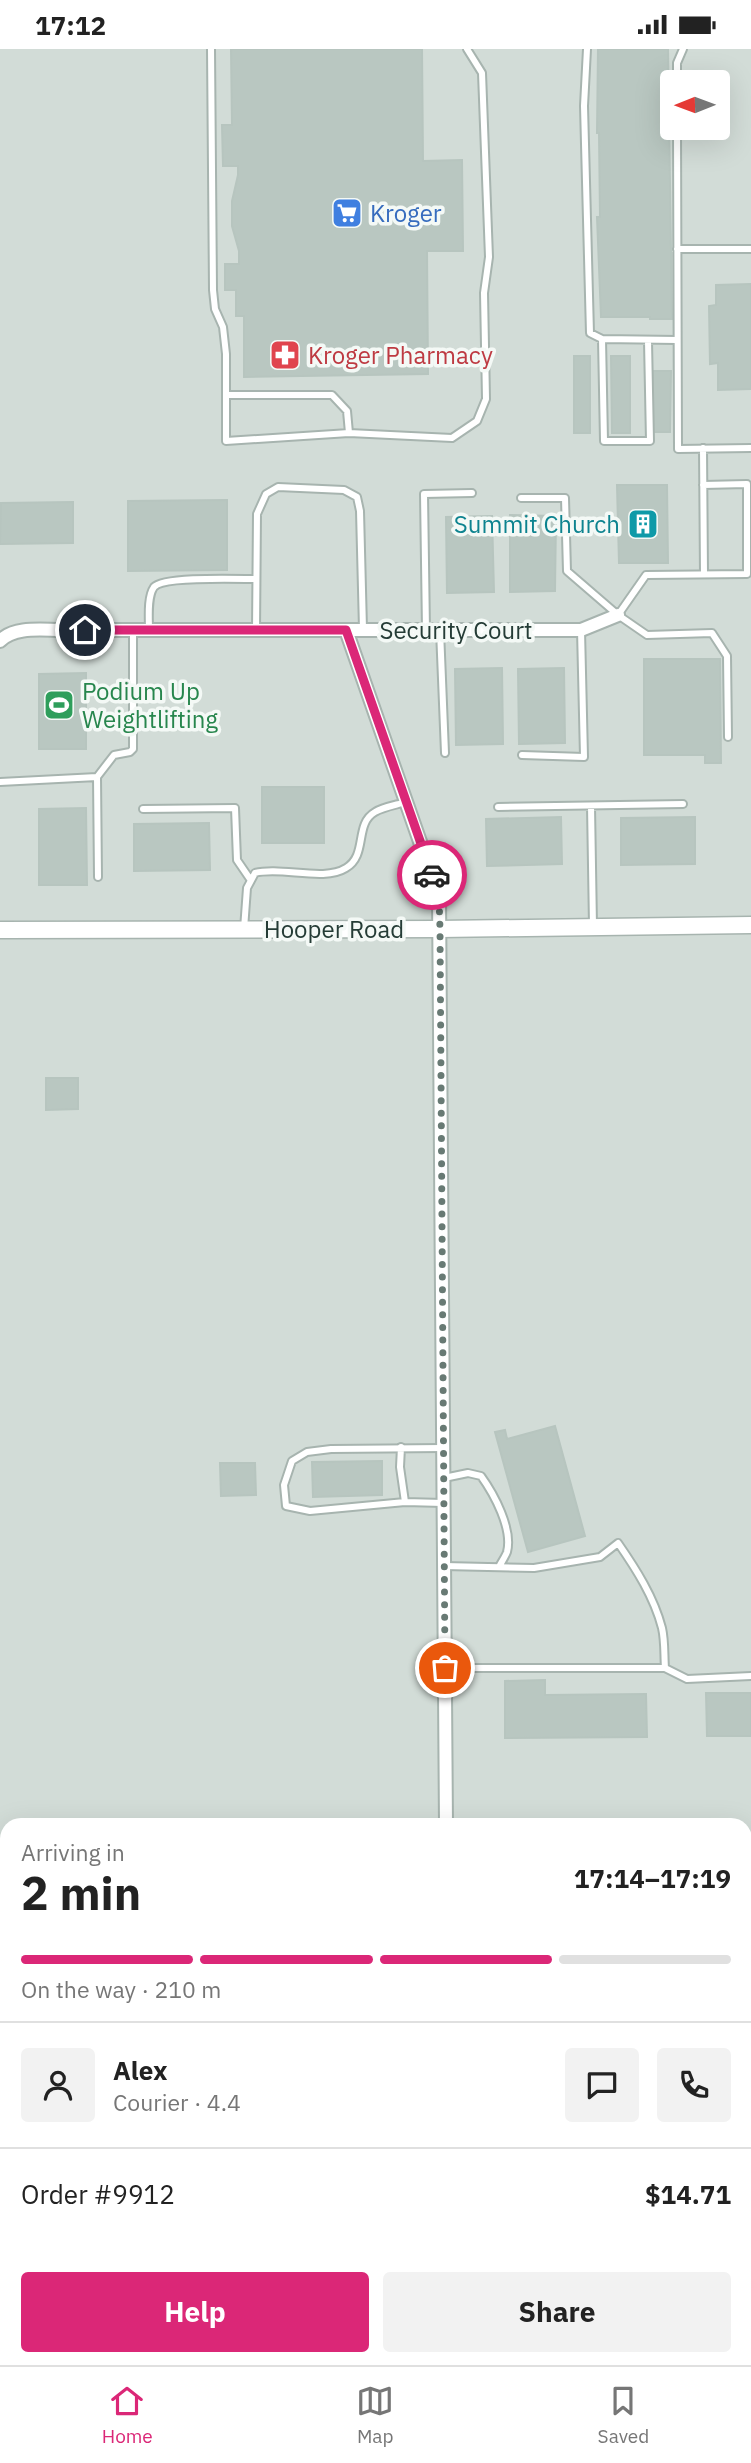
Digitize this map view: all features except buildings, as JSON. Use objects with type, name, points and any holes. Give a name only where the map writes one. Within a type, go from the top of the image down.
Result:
[{"type":"street","name":"Security Court","points":[[0,641],[19,631],[581,630],[618,615]]},
{"type":"street","points":[[346,630],[439,896],[446,1818]]},
{"type":"street","name":"Hooper Road","points":[[0,930],[751,925]]},
{"type":"lane","points":[[211,49],[213,290],[215,309],[223,327],[228,395],[226,441],[349,433],[452,438],[477,421],[486,399],[484,293],[489,257],[482,73],[467,49]]},
{"type":"lane","points":[[587,49],[584,106],[590,333],[602,339],[677,340]]},
{"type":"lane","points":[[677,70],[683,49]]},
{"type":"lane","points":[[677,140],[678,449],[751,448]]},
{"type":"lane","points":[[677,249],[751,249]]},
{"type":"lane","points":[[602,339],[604,441],[650,441],[648,341]]},
{"type":"lane","points":[[228,395],[332,395],[347,411],[349,433]]},
{"type":"lane","points":[[703,448],[704,574]]},
{"type":"lane","points":[[618,615],[646,575],[747,574],[747,484],[703,485]]},
{"type":"lane","points":[[256,630],[257,514],[265,494],[278,487],[344,490],[357,497],[360,511],[363,630]]},
{"type":"lane","points":[[444,753],[424,494],[472,493]]},
{"type":"lane","points":[[520,498],[565,498],[567,571],[618,615],[647,635],[712,633],[727,656],[728,737]]},
{"type":"lane","points":[[149,630],[150,599],[154,587],[159,583],[175,580],[256,579]]},
{"type":"lane","points":[[98,877],[97,777],[114,755],[133,749],[133,630]]},
{"type":"lane","points":[[522,755],[584,757],[581,630]]},
{"type":"lane","points":[[0,782],[97,777]]},
{"type":"lane","points":[[244,929],[245,900],[250,879],[255,873],[330,872],[345,869],[357,856],[366,822],[374,813],[408,802]]},
{"type":"lane","points":[[498,807],[683,804]]},
{"type":"lane","points":[[591,806],[593,927]]},
{"type":"lane","points":[[143,809],[235,808],[237,860],[250,879]]},
{"type":"lane","points":[[401,1447],[400,1467],[405,1502]]},
{"type":"lane","points":[[443,1448],[331,1449],[307,1452],[292,1461],[284,1485],[286,1506],[310,1511],[405,1502],[444,1503]]},
{"type":"lane","points":[[444,1478],[468,1473],[481,1476],[493,1493],[505,1521],[508,1550],[499,1567]]},
{"type":"lane","points":[[444,1566],[534,1568],[600,1557],[618,1543],[635,1567],[651,1599],[662,1630],[665,1668]]},
{"type":"lane","points":[[445,1668],[665,1668],[687,1679],[751,1676]]},
{"type":"shaded area","points":[[0,49],[751,49],[751,1818],[0,1818]]},
{"type":"way so far","points":[[432,875],[439,896],[440,929],[445,1668]]},
{"type":"place","name":"Kroger","points":[[347,213]]},
{"type":"place","name":"Kroger Pharmacy","points":[[285,355]]},
{"type":"place","name":"Summit Church","points":[[643,524]]},
{"type":"place","name":"Podium Up Weightlifting","points":[[59,705]]},
{"type":"route","points":[[85,630],[346,630],[432,875]]}]
